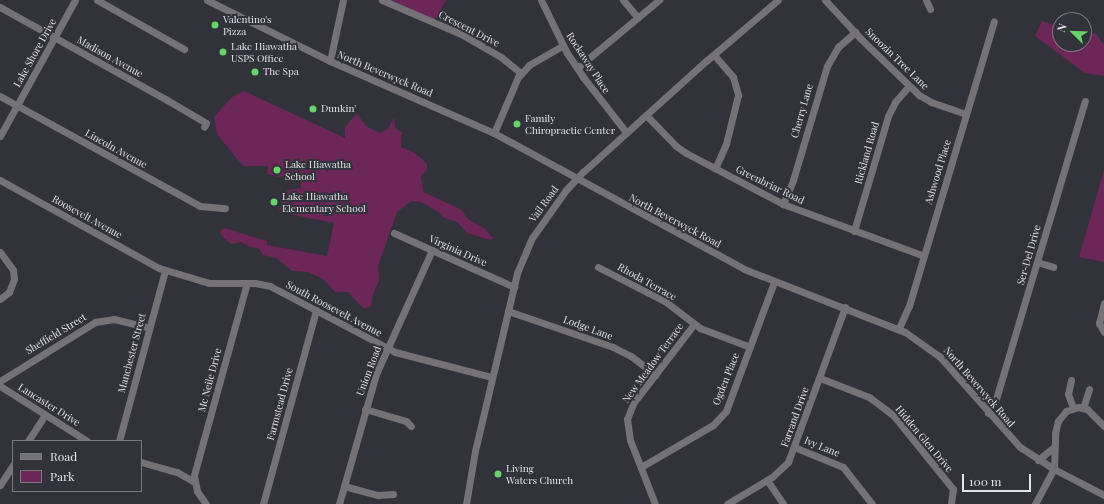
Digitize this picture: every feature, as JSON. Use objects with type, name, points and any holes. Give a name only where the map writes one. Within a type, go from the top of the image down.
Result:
[{"type":"street","name":"Lake Shore Drive","points":[[0,136],[75,0]]},
{"type":"street","points":[[97,0],[184,49]]},
{"type":"street","name":"North Beverwyck Road","points":[[207,0],[330,61],[494,133],[576,179],[744,269],[774,282],[846,307],[899,328],[940,357],[1009,437],[1038,460],[1104,495]]},
{"type":"street","points":[[330,61],[344,0]]},
{"type":"street","name":"Crescent Drive","points":[[382,0],[468,38],[502,57],[521,73]]},
{"type":"street","name":"Rockaway Place","points":[[541,0],[563,45],[577,68],[626,132]]},
{"type":"street","points":[[623,0],[638,18]]},
{"type":"street","points":[[577,68],[659,0]]},
{"type":"street","name":"Vail Road","points":[[466,504],[475,451],[508,311],[521,261],[532,238],[576,179],[626,132],[714,55],[769,3],[778,0]]},
{"type":"street","name":"Snoozin Tree Lane","points":[[825,0],[909,86],[931,102],[966,114]]},
{"type":"street","points":[[926,0],[930,9]]},
{"type":"street","name":"Madison Avenue","points":[[0,7],[206,123],[204,127]]},
{"type":"street","name":"Ashwood Place","points":[[899,328],[909,306],[994,20]]},
{"type":"street","name":"Cherry Lane","points":[[783,204],[793,180],[827,66],[838,48],[855,32]]},
{"type":"street","points":[[494,133],[521,73],[539,58],[563,45]]},
{"type":"street","points":[[714,55],[733,77],[738,95],[726,144],[715,169]]},
{"type":"street","name":"Rickland Road","points":[[854,231],[888,116],[895,102],[909,86]]},
{"type":"street","name":"Lincoln Avenue","points":[[0,96],[200,206],[225,208]]},
{"type":"street","name":"Ser-Del Drive","points":[[988,413],[996,399],[1085,102]]},
{"type":"street","name":"Greenbriar Road","points":[[646,115],[676,146],[715,169],[783,204],[924,256]]},
{"type":"street","name":"Roosevelt Avenue","points":[[0,180],[165,270]]},
{"type":"street","name":"Virginia Drive","points":[[394,233],[514,287]]},
{"type":"street","name":"Union Road","points":[[339,504],[365,409],[388,348],[432,250]]},
{"type":"street","points":[[0,252],[13,270],[14,280],[9,292],[0,299]]},
{"type":"street","points":[[1037,262],[1053,267]]},
{"type":"street","name":"Rhoda Terrace","points":[[598,267],[666,302],[694,324],[750,347]]},
{"type":"street","name":"South Roosevelt Avenue","points":[[165,270],[210,283],[247,283],[270,286],[404,356],[492,377]]},
{"type":"street","name":"Manchester Street","points":[[119,440],[165,270]]},
{"type":"street","name":"Ogden Place","points":[[641,467],[684,444],[720,418],[729,404],[774,282]]},
{"type":"street","name":"Mc Neile Drive","points":[[194,482],[247,283]]},
{"type":"street","points":[[1104,303],[1098,323],[1104,332]]},
{"type":"street","name":"Farrand Drive","points":[[727,504],[784,468],[794,447],[846,307]]},
{"type":"street","name":"Farmstead Drive","points":[[263,504],[316,310]]},
{"type":"street","name":"Lodge Lane","points":[[508,311],[613,347],[631,356],[655,375]]},
{"type":"street","name":"Sheffield Street","points":[[0,381],[95,322],[114,319],[149,328]]},
{"type":"street","name":"New Meadow Terrace","points":[[655,504],[628,434],[627,420],[634,402],[694,324]]},
{"type":"street","name":"Hidden Glen Drive","points":[[820,378],[869,397],[894,416],[953,488],[951,504]]},
{"type":"street","points":[[1071,380],[1068,394],[1073,408]]},
{"type":"street","name":"Lancaster Drive","points":[[0,386],[85,440]]},
{"type":"street","points":[[1083,408],[1089,389]]},
{"type":"street","points":[[1035,504],[1054,469],[1054,447],[1058,421],[1066,411],[1073,408],[1083,408],[1095,415],[1104,426]]},
{"type":"street","points":[[365,409],[406,421],[411,426]]},
{"type":"street","points":[[29,440],[45,415]]},
{"type":"street","name":"Ivy Lane","points":[[794,447],[843,468],[872,504]]},
{"type":"street","points":[[1038,460],[1054,447]]},
{"type":"street","points":[[142,462],[177,472],[194,482],[199,496],[206,504]]},
{"type":"street","points":[[0,485],[12,467]]},
{"type":"street","points":[[767,480],[783,504]]},
{"type":"street","points":[[344,486],[378,495],[393,494]]},
{"type":"green space","points":[[391,0],[446,0],[435,20]]},
{"type":"green space","points":[[1042,21],[1052,24],[1052,49],[1035,36]]},
{"type":"green space","points":[[1092,33],[1096,34],[1104,45],[1104,76],[1085,73],[1057,52],[1092,52]]},
{"type":"green space","points":[[244,91],[345,138],[345,127],[357,114],[366,126],[380,133],[388,129],[394,117],[395,128],[402,132],[401,147],[415,153],[427,164],[427,170],[421,176],[423,192],[460,209],[469,220],[484,228],[493,238],[491,240],[467,233],[457,222],[442,217],[439,212],[421,202],[411,201],[397,212],[378,266],[379,281],[373,294],[371,306],[364,309],[348,292],[335,292],[323,279],[308,272],[292,271],[276,258],[263,255],[258,248],[250,247],[241,242],[231,244],[221,235],[220,231],[224,228],[267,241],[267,245],[327,256],[334,223],[279,212],[284,191],[301,188],[299,174],[279,177],[267,174],[268,166],[243,166],[217,134],[214,117],[232,97]]},
{"type":"green space","points":[[1104,170],[1104,262],[1079,257]]},
{"type":"place","name":"Valentino's Pizza","points":[[215,25]]},
{"type":"place","name":"Lake Hiawatha USPS Office","points":[[223,52]]},
{"type":"place","name":"The Spa","points":[[255,72]]},
{"type":"place","name":"Dunkin'","points":[[313,109]]},
{"type":"place","name":"Family Chiropractic Center","points":[[517,124]]},
{"type":"place","name":"Lake Hiawatha School","points":[[277,170]]},
{"type":"place","name":"Lake Hiawatha Elementary School","points":[[274,202]]},
{"type":"place","name":"Living Waters Church","points":[[498,474]]}]
